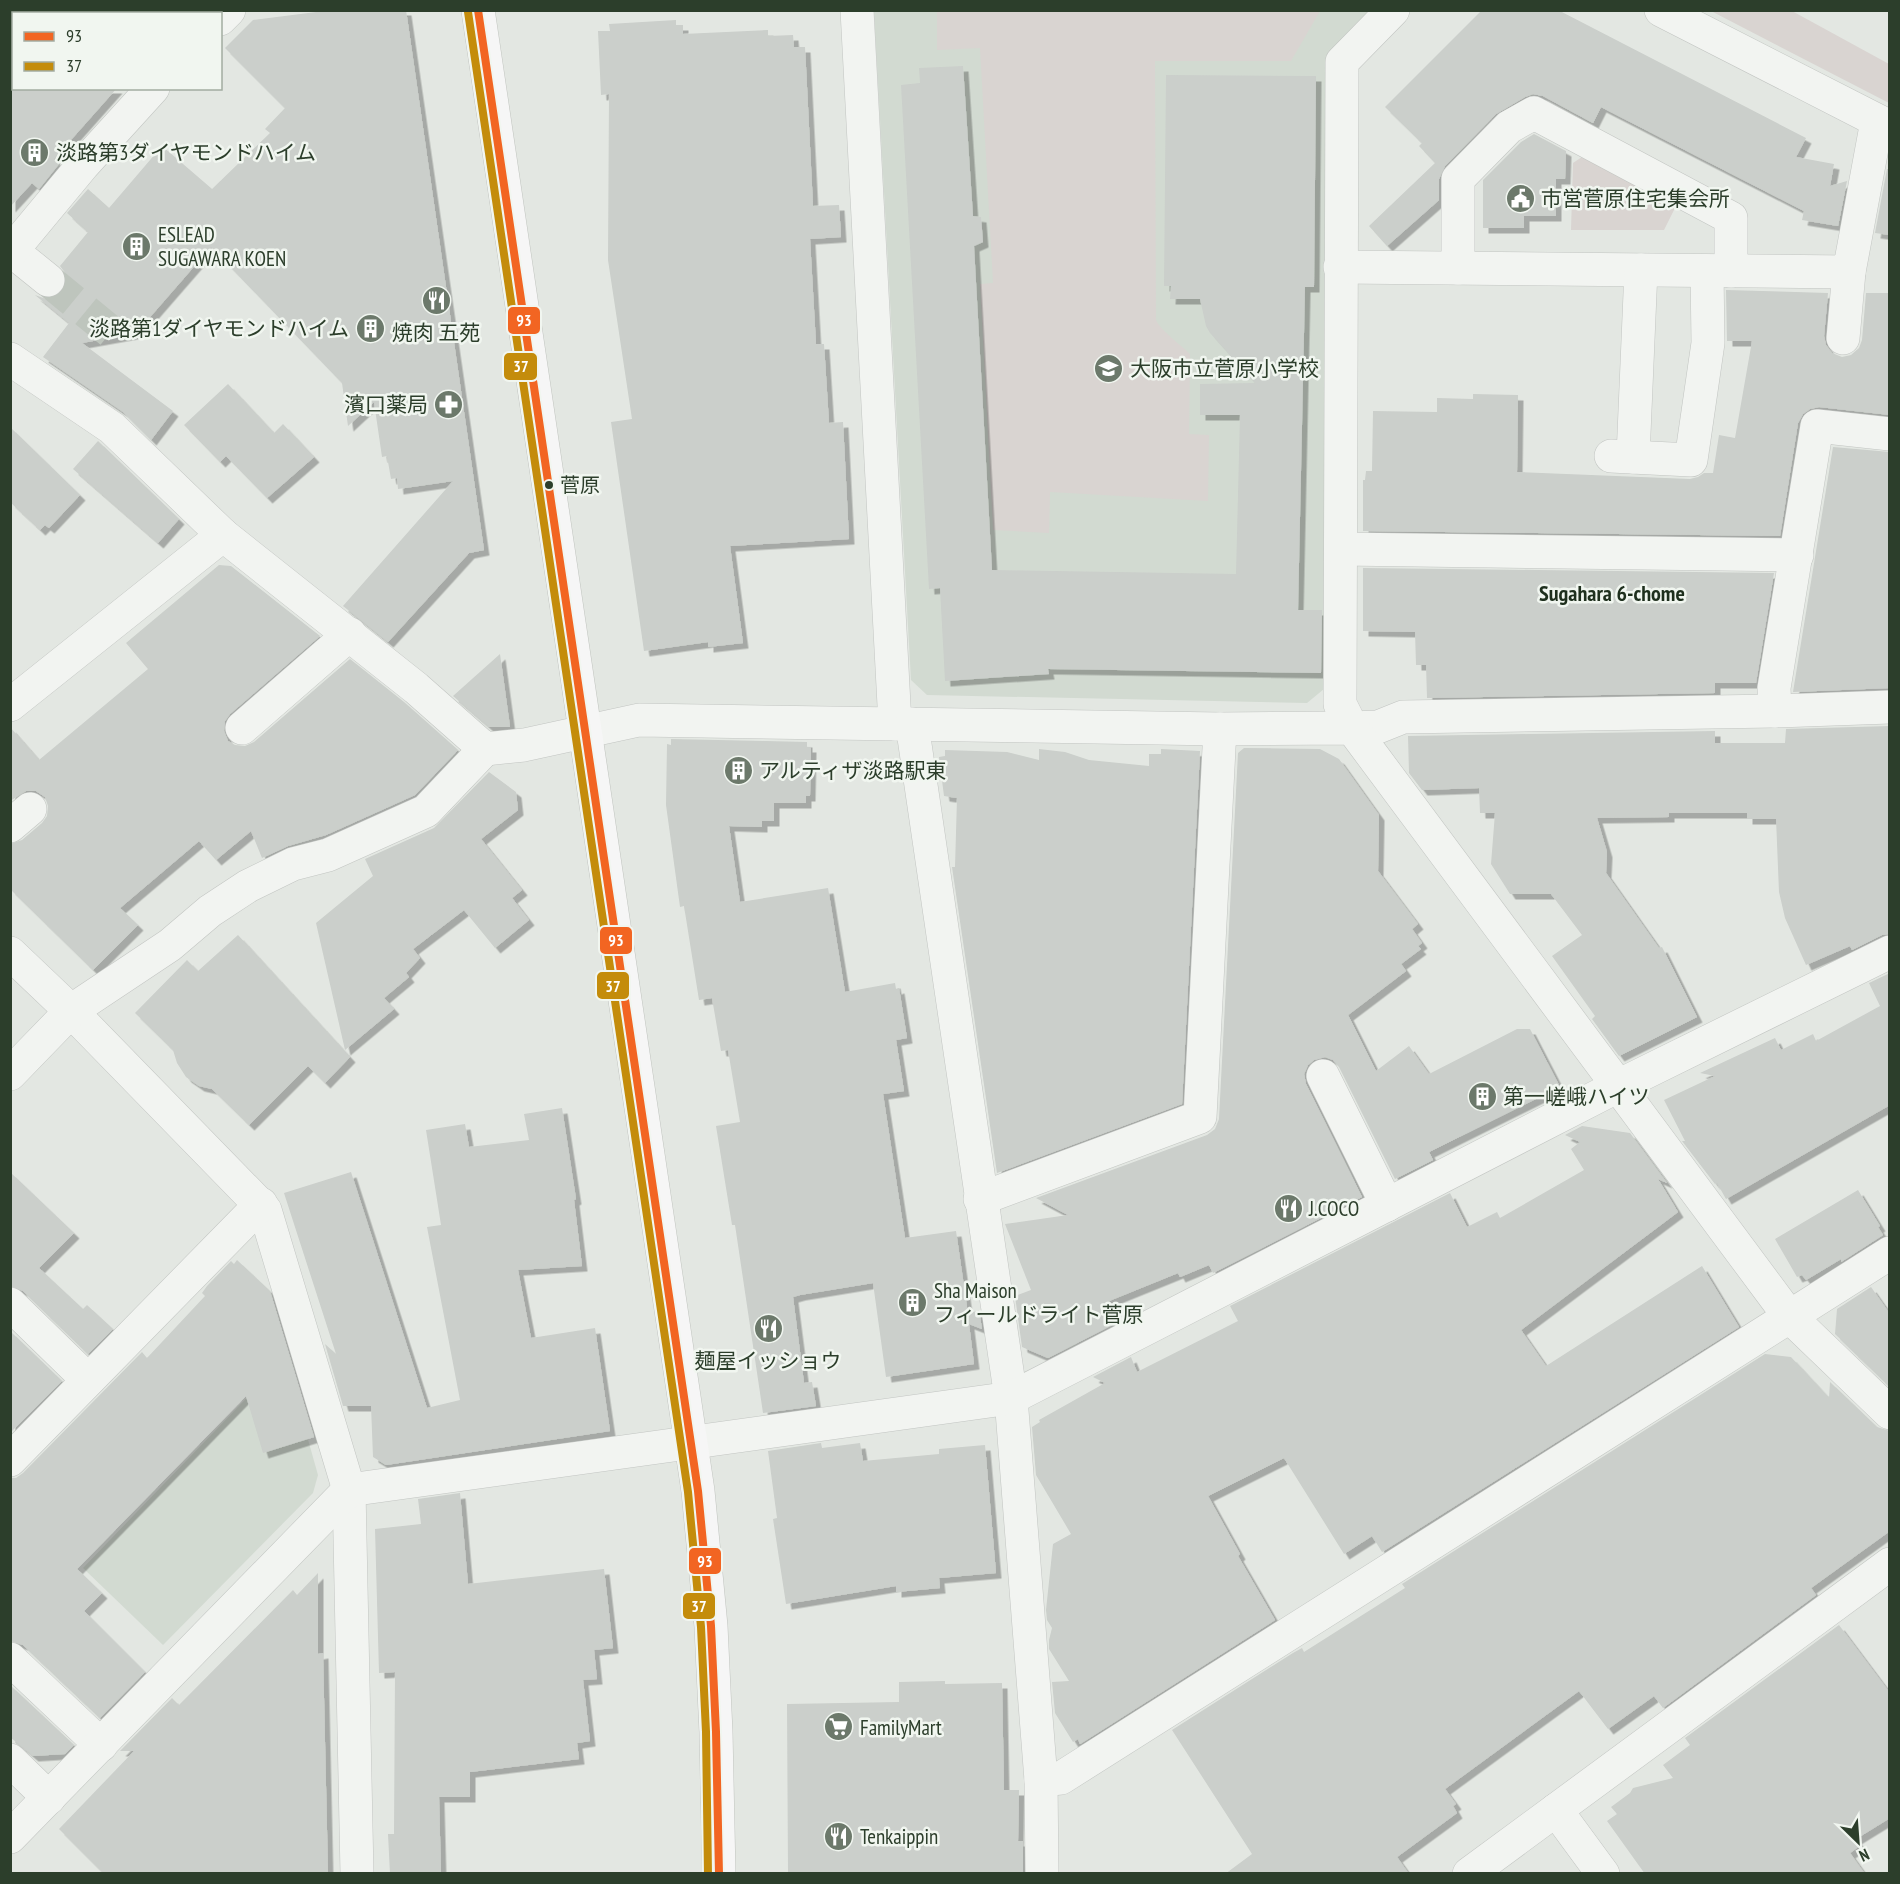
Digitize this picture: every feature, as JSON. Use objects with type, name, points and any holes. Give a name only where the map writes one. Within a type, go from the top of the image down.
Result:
[{"type":"main road","points":[[478,10],[698,1491],[711,1626],[719,1874]]},
{"type":"street","points":[[857,10],[903,724],[1011,1398],[1041,1780],[1042,1874]]},
{"type":"street","points":[[1393,10],[1342,62],[1340,704],[1352,728],[1789,1316],[1890,1413]]},
{"type":"street","points":[[1661,10],[1884,124],[1849,272],[1843,338]]},
{"type":"street","points":[[48,280],[11,252],[83,165],[151,90]]},
{"type":"street","points":[[1458,268],[1458,178],[1509,128],[1534,113],[1731,218],[1719,271],[1691,460],[1622,457],[1641,270]]},
{"type":"street","points":[[1340,267],[1849,272]]},
{"type":"street","points":[[10,359],[112,428],[223,535],[417,687],[485,749]]},
{"type":"street","points":[[1775,711],[1774,688],[1817,426],[1890,435]]},
{"type":"street","points":[[10,705],[223,535]]},
{"type":"street","points":[[1341,549],[1797,555]]},
{"type":"street","points":[[242,728],[350,634]]},
{"type":"street","points":[[10,1074],[71,1011],[170,945],[210,911],[248,886],[293,864],[328,855],[426,811],[485,749],[524,745],[639,720],[1220,729],[1352,728],[1378,727],[1403,717],[1890,707]]},
{"type":"street","points":[[980,1199],[1200,1117],[1220,729]]},
{"type":"street","points":[[10,1837],[349,1490],[1011,1398],[1618,1086],[1890,952]]},
{"type":"street","points":[[10,953],[71,1011],[266,1210],[349,1490],[357,1874]]},
{"type":"street","points":[[1323,1076],[1387,1205]]},
{"type":"street","points":[[10,1460],[261,1204]]},
{"type":"street","points":[[1041,1780],[1061,1778],[1890,1253]]},
{"type":"street","points":[[10,1304],[88,1380]]},
{"type":"street","points":[[1469,1874],[1890,1564]]},
{"type":"street","points":[[10,1659],[101,1745]]},
{"type":"street","points":[[10,1760],[49,1798]]},
{"type":"street","points":[[1556,1810],[1603,1874]]},
{"type":"shaded area","name":"大阪市立菅原小学校","points":[[874,11],[1371,11],[1326,56],[1324,689],[1307,703],[927,695],[911,680]]},
{"type":"shaded area","points":[[937,11],[1320,11],[1291,61],[1155,61],[1156,320],[1166,333],[1190,354],[1189,434],[1209,435],[1208,501],[1050,492],[1049,533],[993,530],[980,284],[993,283],[980,48],[937,50]]},
{"type":"shaded area","points":[[1711,11],[1792,11],[1889,64],[1889,103]]},
{"type":"shaded area","points":[[1585,155],[1678,202],[1664,230],[1571,230],[1573,163]]},
{"type":"shaded area","points":[[285,1358],[318,1475],[313,1493],[163,1645],[83,1568]]},
{"type":"building","points":[[332,10],[406,10],[484,550],[469,553],[388,642],[343,606],[453,481],[398,489],[397,478],[391,479],[387,456],[382,457],[374,402],[348,426],[342,383],[211,247],[144,324],[143,332],[82,343],[173,411],[151,440],[123,412],[43,357],[69,323],[35,295],[46,299],[54,298],[63,291],[67,282],[66,274],[60,266],[88,232],[67,213],[88,189],[109,208],[162,146],[212,189],[270,133],[265,129],[285,108],[225,48],[253,20]]},
{"type":"building","points":[[1482,10],[1558,10],[1806,138],[1796,157],[1834,164],[1830,186],[1847,181],[1838,226],[1802,220],[1804,211],[1601,107],[1593,123],[1543,96],[1533,94],[1496,114],[1445,166],[1439,179],[1439,200],[1387,246],[1369,226],[1435,163],[1419,146],[1422,143],[1385,107]]},
{"type":"building","points":[[676,20],[676,25],[683,25],[683,34],[768,30],[768,36],[793,35],[794,47],[805,47],[813,206],[839,205],[841,237],[810,239],[816,344],[824,344],[829,423],[843,422],[849,539],[730,546],[743,643],[708,647],[708,642],[644,651],[611,422],[632,419],[608,260],[609,94],[601,95],[598,31],[610,31],[609,24]]},
{"type":"building","points":[[963,66],[973,216],[981,217],[983,242],[974,246],[992,570],[1236,574],[1240,415],[1200,415],[1200,384],[1255,383],[1210,333],[1206,326],[1200,299],[1170,299],[1171,286],[1164,286],[1166,75],[1316,76],[1314,287],[1305,287],[1298,610],[1322,610],[1321,673],[1048,669],[1049,674],[945,681],[940,588],[929,589],[901,85],[920,83],[919,68]]},
{"type":"building","name":"淡路第3ダイヤモンドハイム","points":[[10,88],[12,90],[115,90],[54,159],[59,164],[39,189],[32,183],[10,207]]},
{"type":"building","name":"市営菅原住宅集会所","points":[[1534,134],[1566,151],[1565,179],[1556,179],[1556,216],[1524,216],[1524,228],[1483,228],[1483,180],[1521,142]]},
{"type":"building","points":[[1887,169],[1890,169],[1890,235],[1875,233]]},
{"type":"building","points":[[1726,290],[1828,293],[1824,336],[1826,345],[1832,353],[1842,357],[1851,355],[1859,348],[1862,340],[1866,293],[1890,293],[1890,415],[1819,407],[1803,414],[1798,423],[1780,536],[1363,531],[1363,480],[1365,480],[1366,471],[1372,471],[1373,411],[1437,412],[1437,398],[1473,399],[1473,394],[1518,395],[1517,472],[1690,479],[1704,473],[1713,473],[1719,435],[1735,438],[1752,341],[1727,341]]},
{"type":"building","points":[[228,384],[274,433],[283,424],[314,457],[267,498],[226,456],[220,462],[184,425]]},
{"type":"building","points":[[10,427],[80,495],[49,528],[45,525],[40,530],[10,502]]},
{"type":"building","points":[[98,441],[179,519],[158,543],[73,469]]},
{"type":"building","points":[[1833,447],[1890,452],[1890,688],[1793,692]]},
{"type":"building","points":[[219,565],[231,566],[320,636],[230,714],[225,721],[224,731],[228,741],[235,745],[245,746],[254,742],[350,659],[404,702],[458,750],[415,795],[326,835],[288,846],[262,858],[251,831],[216,860],[199,841],[120,908],[138,925],[93,970],[10,889],[10,844],[22,840],[42,823],[47,816],[48,806],[45,797],[36,791],[26,791],[10,801],[10,727],[39,760],[148,669],[126,643]]},
{"type":"building","points":[[1363,568],[1774,573],[1756,683],[1715,683],[1715,693],[1427,698],[1426,665],[1416,665],[1415,632],[1363,631]]},
{"type":"building","points":[[500,654],[510,727],[489,727],[453,696]]},
{"type":"building","points":[[1890,726],[1890,934],[1882,935],[1852,950],[1850,946],[1806,965],[1785,918],[1779,892],[1776,819],[1747,819],[1747,813],[1669,813],[1669,817],[1597,818],[1607,852],[1606,873],[1659,948],[1662,947],[1697,1017],[1619,1056],[1592,1019],[1595,1016],[1552,956],[1582,935],[1551,894],[1510,894],[1491,864],[1495,813],[1480,813],[1479,788],[1422,790],[1409,773],[1408,736],[1715,731],[1715,743],[1785,743],[1786,729]]},
{"type":"building","points":[[671,739],[807,742],[807,747],[811,747],[810,796],[806,796],[806,803],[774,803],[774,821],[762,821],[762,827],[729,826],[740,902],[828,888],[845,992],[895,983],[896,989],[899,988],[907,1038],[896,1040],[904,1091],[883,1094],[905,1238],[956,1231],[968,1314],[979,1310],[982,1329],[969,1324],[974,1364],[886,1377],[873,1283],[800,1295],[793,1297],[804,1383],[812,1382],[816,1406],[763,1413],[735,1225],[732,1225],[716,1126],[740,1122],[728,1050],[721,1051],[712,998],[699,1000],[684,906],[680,907],[666,805],[667,744],[671,745]]},
{"type":"building","points":[[1244,748],[1320,749],[1339,759],[1379,815],[1378,871],[1418,924],[1412,929],[1422,943],[1418,946],[1421,949],[1401,964],[1406,971],[1348,1015],[1376,1071],[1409,1046],[1429,1074],[1517,1029],[1530,1029],[1560,1087],[1429,1152],[1433,1160],[1395,1179],[1339,1067],[1333,1060],[1325,1057],[1314,1060],[1308,1065],[1304,1074],[1306,1084],[1362,1197],[1213,1273],[1209,1265],[1180,1277],[1178,1273],[1109,1301],[1118,1322],[1048,1358],[1022,1347],[1015,1296],[1031,1290],[1005,1224],[1068,1215],[1036,1198],[1207,1135],[1215,1129],[1219,1119],[1238,753]]},
{"type":"building","points":[[1039,749],[1065,752],[1089,760],[1149,766],[1149,754],[1161,754],[1161,749],[1200,751],[1182,1104],[997,1173],[952,867],[955,867],[957,798],[944,796],[939,757],[945,756],[945,750],[1007,752],[1039,760]]},
{"type":"building","points":[[489,772],[516,792],[518,810],[481,839],[522,890],[512,898],[529,920],[495,948],[464,910],[413,949],[420,958],[406,973],[409,977],[384,998],[394,1009],[345,1050],[316,923],[373,876],[365,859],[434,828]]},
{"type":"building","points":[[238,935],[350,1057],[325,1083],[308,1066],[249,1125],[212,1089],[199,1086],[186,1077],[177,1063],[173,1050],[135,1013],[187,960],[198,971]]},
{"type":"building","points":[[1890,973],[1890,1105],[1726,1199],[1717,1183],[1715,1184],[1682,1141],[1685,1141],[1664,1100],[1715,1076],[1700,1073],[1775,1038],[1781,1050],[1813,1034],[1816,1041],[1880,1006],[1869,983]]},
{"type":"building","points":[[562,1108],[576,1199],[574,1200],[582,1266],[518,1270],[531,1338],[595,1328],[610,1431],[386,1465],[373,1457],[371,1406],[343,1406],[325,1344],[336,1354],[284,1193],[351,1172],[427,1408],[460,1400],[427,1227],[441,1225],[426,1130],[465,1124],[469,1147],[529,1140],[524,1114]]},
{"type":"building","points":[[1582,1126],[1630,1133],[1667,1183],[1658,1179],[1678,1212],[1521,1330],[1546,1366],[1702,1266],[1739,1327],[1382,1552],[1372,1536],[1344,1554],[1284,1458],[1208,1496],[1240,1554],[1238,1556],[1275,1620],[1080,1744],[1078,1739],[1073,1742],[1055,1713],[1052,1682],[1069,1681],[1049,1649],[1052,1628],[1047,1620],[1046,1610],[1053,1544],[1071,1534],[1036,1475],[1032,1427],[1040,1422],[1039,1420],[1105,1383],[1093,1377],[1131,1357],[1137,1372],[1238,1321],[1230,1306],[1450,1193],[1467,1227],[1497,1212],[1500,1218],[1584,1170],[1571,1149],[1580,1142],[1565,1135]]},
{"type":"building","points":[[10,1172],[74,1233],[39,1268],[83,1309],[87,1305],[113,1329],[88,1354],[23,1291],[10,1286]]},
{"type":"building","points":[[1858,1190],[1883,1235],[1841,1262],[1841,1259],[1806,1280],[1802,1275],[1797,1277],[1775,1239]]},
{"type":"building","points":[[237,1260],[270,1291],[314,1437],[263,1453],[246,1396],[77,1569],[102,1593],[84,1611],[145,1672],[100,1718],[23,1645],[10,1641],[10,1478],[16,1478],[23,1473],[142,1352],[147,1358],[205,1296],[202,1293],[207,1286],[231,1261],[234,1264]]},
{"type":"building","points":[[1871,1287],[1890,1314],[1890,1387],[1835,1334],[1837,1309]]},
{"type":"building","points":[[10,1331],[62,1381],[10,1433]]},
{"type":"building","points":[[1765,1354],[1791,1357],[1829,1398],[1830,1382],[1877,1427],[1890,1431],[1890,1531],[1811,1588],[1816,1595],[1663,1708],[1654,1696],[1608,1729],[1579,1691],[1445,1789],[1456,1804],[1453,1806],[1457,1813],[1397,1857],[1409,1874],[1225,1874],[1252,1854],[1172,1730],[1293,1653],[1302,1648],[1304,1652],[1405,1588],[1402,1584]]},
{"type":"building","points":[[821,1443],[822,1448],[860,1443],[863,1461],[939,1454],[939,1449],[985,1445],[996,1573],[939,1578],[940,1588],[896,1592],[896,1586],[786,1604],[773,1519],[777,1518],[768,1451]]},
{"type":"building","points":[[460,1493],[468,1584],[604,1569],[613,1648],[594,1650],[597,1679],[583,1680],[590,1741],[577,1743],[579,1759],[470,1772],[470,1797],[439,1797],[441,1874],[390,1874],[388,1834],[394,1834],[395,1672],[379,1673],[375,1529],[421,1524],[418,1499]]},
{"type":"building","points":[[318,1573],[318,1654],[323,1653],[328,1874],[104,1874],[59,1829],[134,1751],[120,1751],[172,1698],[179,1705],[293,1590],[297,1595]]},
{"type":"building","points":[[1839,1625],[1890,1693],[1890,1818],[1856,1839],[1861,1845],[1850,1853],[1865,1874],[1645,1874],[1607,1821],[1617,1814],[1611,1807],[1630,1793],[1633,1788],[1673,1778],[1663,1765],[1690,1745],[1685,1738]]},
{"type":"building","points":[[945,1681],[945,1684],[1002,1683],[1004,1790],[1019,1790],[1018,1841],[1023,1841],[1023,1874],[788,1874],[787,1704],[899,1702],[899,1682]]},
{"type":"building","points":[[10,1685],[74,1745],[65,1754],[33,1756],[10,1737]]},
{"type":"tunnel","points":[[48,280],[111,332]]},
{"type":"transit line","name":"93","points":[[478,10],[698,1491],[711,1626],[719,1874]]},
{"type":"transit line","name":"37","points":[[468,12],[688,1492],[701,1627],[706,1732],[708,1874]]},
{"type":"place","name":"淡路第3ダイヤモンドハイム","points":[[35,152]]},
{"type":"place","name":"市営菅原住宅集会所","points":[[1520,198]]},
{"type":"place","name":"ESLEAD SUGAWARA KOEN","points":[[137,246]]},
{"type":"place","name":"焼肉 五苑","points":[[436,301]]},
{"type":"place","name":"淡路第1ダイヤモンドハイム","points":[[370,328]]},
{"type":"place","name":"大阪市立菅原小学校","points":[[1109,368]]},
{"type":"place","name":"濱口薬局","points":[[449,404]]},
{"type":"place","name":"菅原","points":[[549,485]]},
{"type":"place","name":"アルティザ淡路駅東","points":[[738,770]]},
{"type":"place","name":"第一嵯峨ハイツ","points":[[1482,1096]]},
{"type":"place","name":"J.COCO","points":[[1288,1208]]},
{"type":"place","name":"Sha Maison フィールドライト菅原","points":[[913,1302]]},
{"type":"place","name":"麺屋イッショウ","points":[[768,1329]]},
{"type":"place","name":"FamilyMart","points":[[839,1727]]},
{"type":"place","name":"Tenkaippin","points":[[839,1836]]},
{"type":"district","name":"Sugahara 6-chome","points":[[1612,593]]}]
